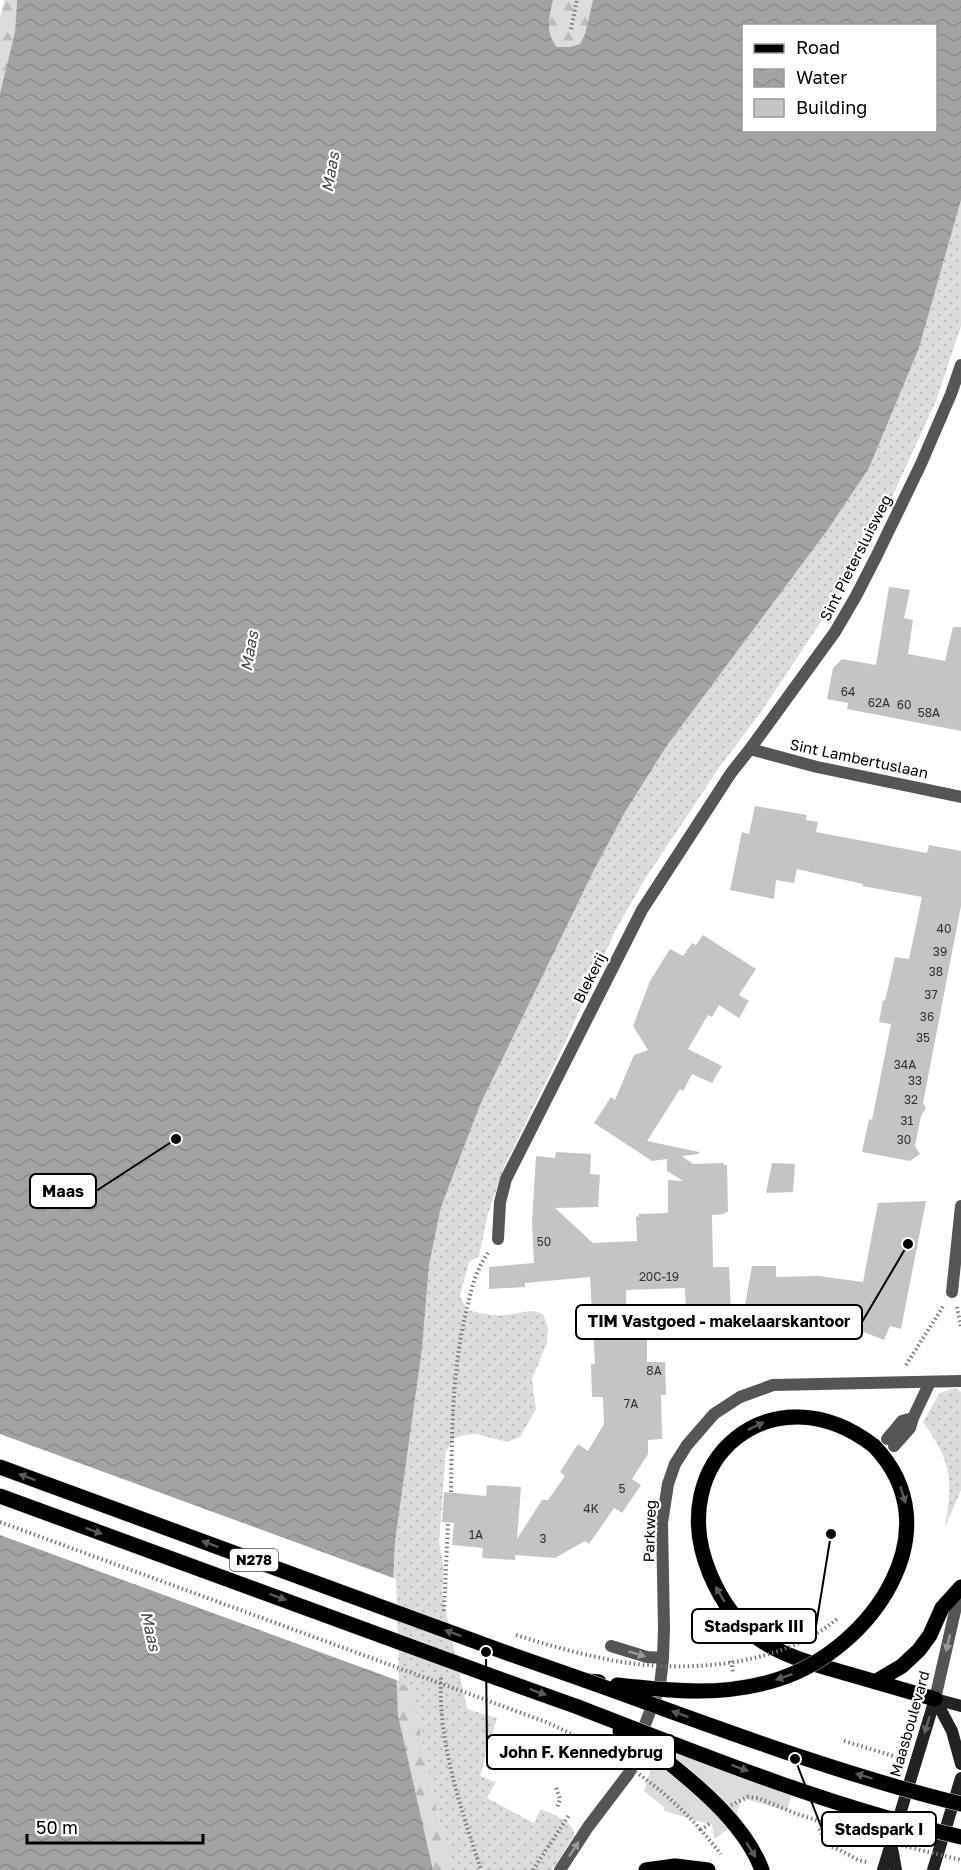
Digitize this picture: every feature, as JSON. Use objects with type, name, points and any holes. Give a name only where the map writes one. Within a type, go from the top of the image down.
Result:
[{"type":"main road","points":[[587,1681],[688,1692],[753,1686],[789,1676],[812,1664],[834,1650],[884,1597],[895,1576],[905,1544],[907,1515],[903,1491],[888,1463],[885,1443],[819,1418],[797,1416],[776,1418],[755,1426],[728,1446],[712,1468],[699,1501],[698,1525],[701,1548],[714,1582],[734,1615],[749,1631],[773,1647],[804,1660],[875,1682],[961,1706]]},
{"type":"main road","name":"N278","points":[[0,1467],[703,1723],[848,1771],[961,1804]]},
{"type":"main road","name":"N278","points":[[0,1496],[792,1787],[855,1808],[961,1837]]},
{"type":"main road","points":[[875,1682],[902,1665],[919,1650],[930,1635],[942,1608],[961,1587]]},
{"type":"main road","points":[[935,1699],[952,1731],[961,1764]]},
{"type":"main road","name":"Maasboulevard","points":[[883,1870],[935,1699]]},
{"type":"main road","points":[[578,1707],[646,1748],[691,1781],[724,1811],[752,1850],[762,1870]]},
{"type":"main road","points":[[933,1870],[961,1778]]},
{"type":"main road","points":[[891,1843],[896,1870]]},
{"type":"main road","points":[[646,1870],[675,1866],[708,1870]]},
{"type":"street","name":"Sint Pietersluisweg","points":[[750,749],[835,632],[856,596],[921,464],[951,394],[961,364]]},
{"type":"street","name":"Sint Lambertuslaan","points":[[750,749],[817,767],[961,797]]},
{"type":"street","name":"Blekerij","points":[[498,1239],[500,1202],[507,1179],[642,910],[731,773],[750,749]]},
{"type":"street","points":[[950,1295],[961,1206]]},
{"type":"street","name":"Parkweg","points":[[560,1870],[588,1827],[629,1773],[660,1686],[663,1658],[660,1621],[662,1523],[668,1484],[675,1464],[687,1445],[714,1414],[740,1397],[773,1385],[961,1381]]},
{"type":"street","points":[[885,1443],[910,1428],[930,1382]]},
{"type":"street","name":"Maasboulevard","points":[[935,1699],[961,1587]]},
{"type":"street","points":[[611,1646],[647,1657],[663,1658]]},
{"type":"path","points":[[571,29],[577,0]]},
{"type":"path","points":[[451,1492],[455,1376],[460,1338],[472,1286],[480,1263],[498,1239]]},
{"type":"path","points":[[902,1372],[950,1295]]},
{"type":"path","points":[[0,1522],[566,1731],[621,1761],[663,1792],[694,1821],[725,1861]]},
{"type":"path","points":[[444,1618],[448,1522]]},
{"type":"path","points":[[441,1608],[451,1611]]},
{"type":"path","points":[[515,1635],[571,1652],[625,1662],[676,1665],[712,1664],[750,1658],[796,1645],[819,1632],[844,1613]]},
{"type":"path","points":[[796,1638],[807,1642]]},
{"type":"path","points":[[441,1674],[441,1710],[449,1759],[466,1826],[481,1870]]},
{"type":"path","points":[[844,1741],[900,1758]]},
{"type":"path","points":[[556,1788],[560,1799],[557,1808]]},
{"type":"path","points":[[731,1805],[748,1797],[758,1798],[797,1814],[872,1838],[961,1860]]},
{"type":"path","points":[[533,1870],[569,1815]]},
{"type":"path","points":[[819,1829],[830,1846],[865,1862]]},
{"type":"green space","points":[[4,0],[17,0],[15,32],[0,93],[0,18]]},
{"type":"green space","points":[[553,0],[593,0],[585,34],[580,44],[557,47],[553,41],[549,25]]},
{"type":"green space","points":[[961,200],[961,326],[936,401],[888,506],[838,596],[645,879],[615,931],[565,1043],[504,1167],[488,1214],[479,1256],[469,1262],[460,1296],[467,1310],[495,1315],[529,1311],[543,1314],[548,1328],[547,1343],[532,1379],[536,1409],[520,1437],[507,1442],[476,1434],[464,1435],[454,1439],[446,1451],[439,1543],[444,1568],[442,1593],[467,1709],[497,1718],[480,1776],[496,1782],[487,1798],[534,1823],[541,1809],[567,1822],[574,1836],[552,1870],[452,1870],[425,1758],[414,1689],[396,1682],[394,1575],[395,1542],[422,1349],[429,1265],[441,1207],[480,1105],[593,872],[625,812],[666,747],[829,528],[869,468],[919,348]]},
{"type":"green space","points":[[955,1388],[961,1392],[961,1490],[945,1527],[949,1496],[948,1472],[940,1449],[923,1422],[940,1393]]},
{"type":"green space","points":[[396,1682],[414,1689],[425,1758],[452,1870],[433,1870],[398,1715]]},
{"type":"green space","points":[[659,1740],[796,1780],[787,1811],[742,1798],[734,1824],[714,1838],[712,1825],[664,1811],[664,1807],[644,1791]]},
{"type":"water","points":[[17,0],[553,0],[549,19],[551,36],[557,47],[570,47],[580,44],[585,34],[593,0],[961,0],[961,200],[919,348],[869,468],[829,528],[666,747],[625,812],[593,872],[480,1105],[441,1207],[429,1265],[422,1349],[395,1542],[393,1588],[398,1715],[433,1870],[0,1870],[0,93],[15,32]]},
{"type":"pier","points":[[0,1434],[396,1579],[399,1681],[0,1535]]},
{"type":"building","points":[[889,587],[910,590],[904,618],[913,620],[908,654],[945,661],[953,627],[961,627],[961,731],[847,709],[848,703],[827,699],[833,668],[842,659],[876,665]]},
{"type":"building","points":[[755,806],[807,815],[806,820],[818,822],[816,832],[927,853],[929,845],[961,851],[961,906],[923,1103],[926,1108],[921,1116],[915,1146],[920,1154],[910,1161],[862,1152],[869,1119],[872,1120],[891,1024],[879,1022],[883,1000],[885,1001],[895,957],[909,959],[922,897],[862,886],[863,884],[797,869],[794,883],[776,880],[774,899],[730,890],[742,832],[749,834]]},
{"type":"building","points":[[703,935],[756,969],[739,995],[749,1001],[739,1018],[719,1005],[712,1017],[708,1015],[688,1049],[722,1066],[712,1083],[692,1074],[683,1091],[680,1089],[647,1141],[699,1152],[699,1154],[682,1156],[693,1164],[724,1163],[727,1165],[728,1212],[712,1215],[713,1267],[729,1267],[731,1311],[686,1312],[685,1288],[626,1290],[627,1332],[647,1332],[647,1362],[665,1362],[666,1395],[661,1395],[662,1439],[648,1440],[648,1454],[632,1479],[641,1485],[622,1513],[614,1508],[589,1544],[585,1541],[555,1558],[515,1555],[515,1560],[482,1558],[483,1548],[452,1545],[454,1523],[442,1522],[444,1492],[486,1496],[487,1485],[521,1487],[517,1539],[542,1500],[548,1500],[565,1476],[560,1472],[578,1444],[588,1451],[604,1424],[603,1397],[592,1397],[591,1364],[595,1364],[590,1277],[525,1283],[525,1287],[489,1289],[489,1267],[534,1263],[532,1222],[536,1156],[555,1158],[556,1152],[591,1154],[590,1174],[600,1175],[598,1207],[555,1208],[593,1243],[637,1241],[636,1217],[639,1216],[638,1214],[668,1213],[668,1180],[683,1181],[667,1171],[667,1159],[652,1161],[594,1123],[611,1097],[615,1100],[634,1055],[648,1050],[633,1026],[650,981],[670,949],[683,956],[692,943],[696,945]]},
{"type":"building","points":[[772,1163],[795,1164],[793,1192],[766,1193]]},
{"type":"building","points":[[926,1201],[901,1329],[890,1326],[884,1340],[841,1326],[778,1323],[777,1310],[744,1311],[752,1266],[776,1266],[776,1277],[819,1276],[863,1282],[878,1203]]},
{"type":"place","name":"Maas","points":[[176,1139]]},
{"type":"place","name":"TIM Vastgoed - makelaarskantoor","points":[[908,1244]]},
{"type":"place","name":"Stadspark III","points":[[831,1534]]},
{"type":"place","name":"John F. Kennedybrug","points":[[486,1652]]},
{"type":"place","name":"Stadspark I","points":[[795,1759]]}]
